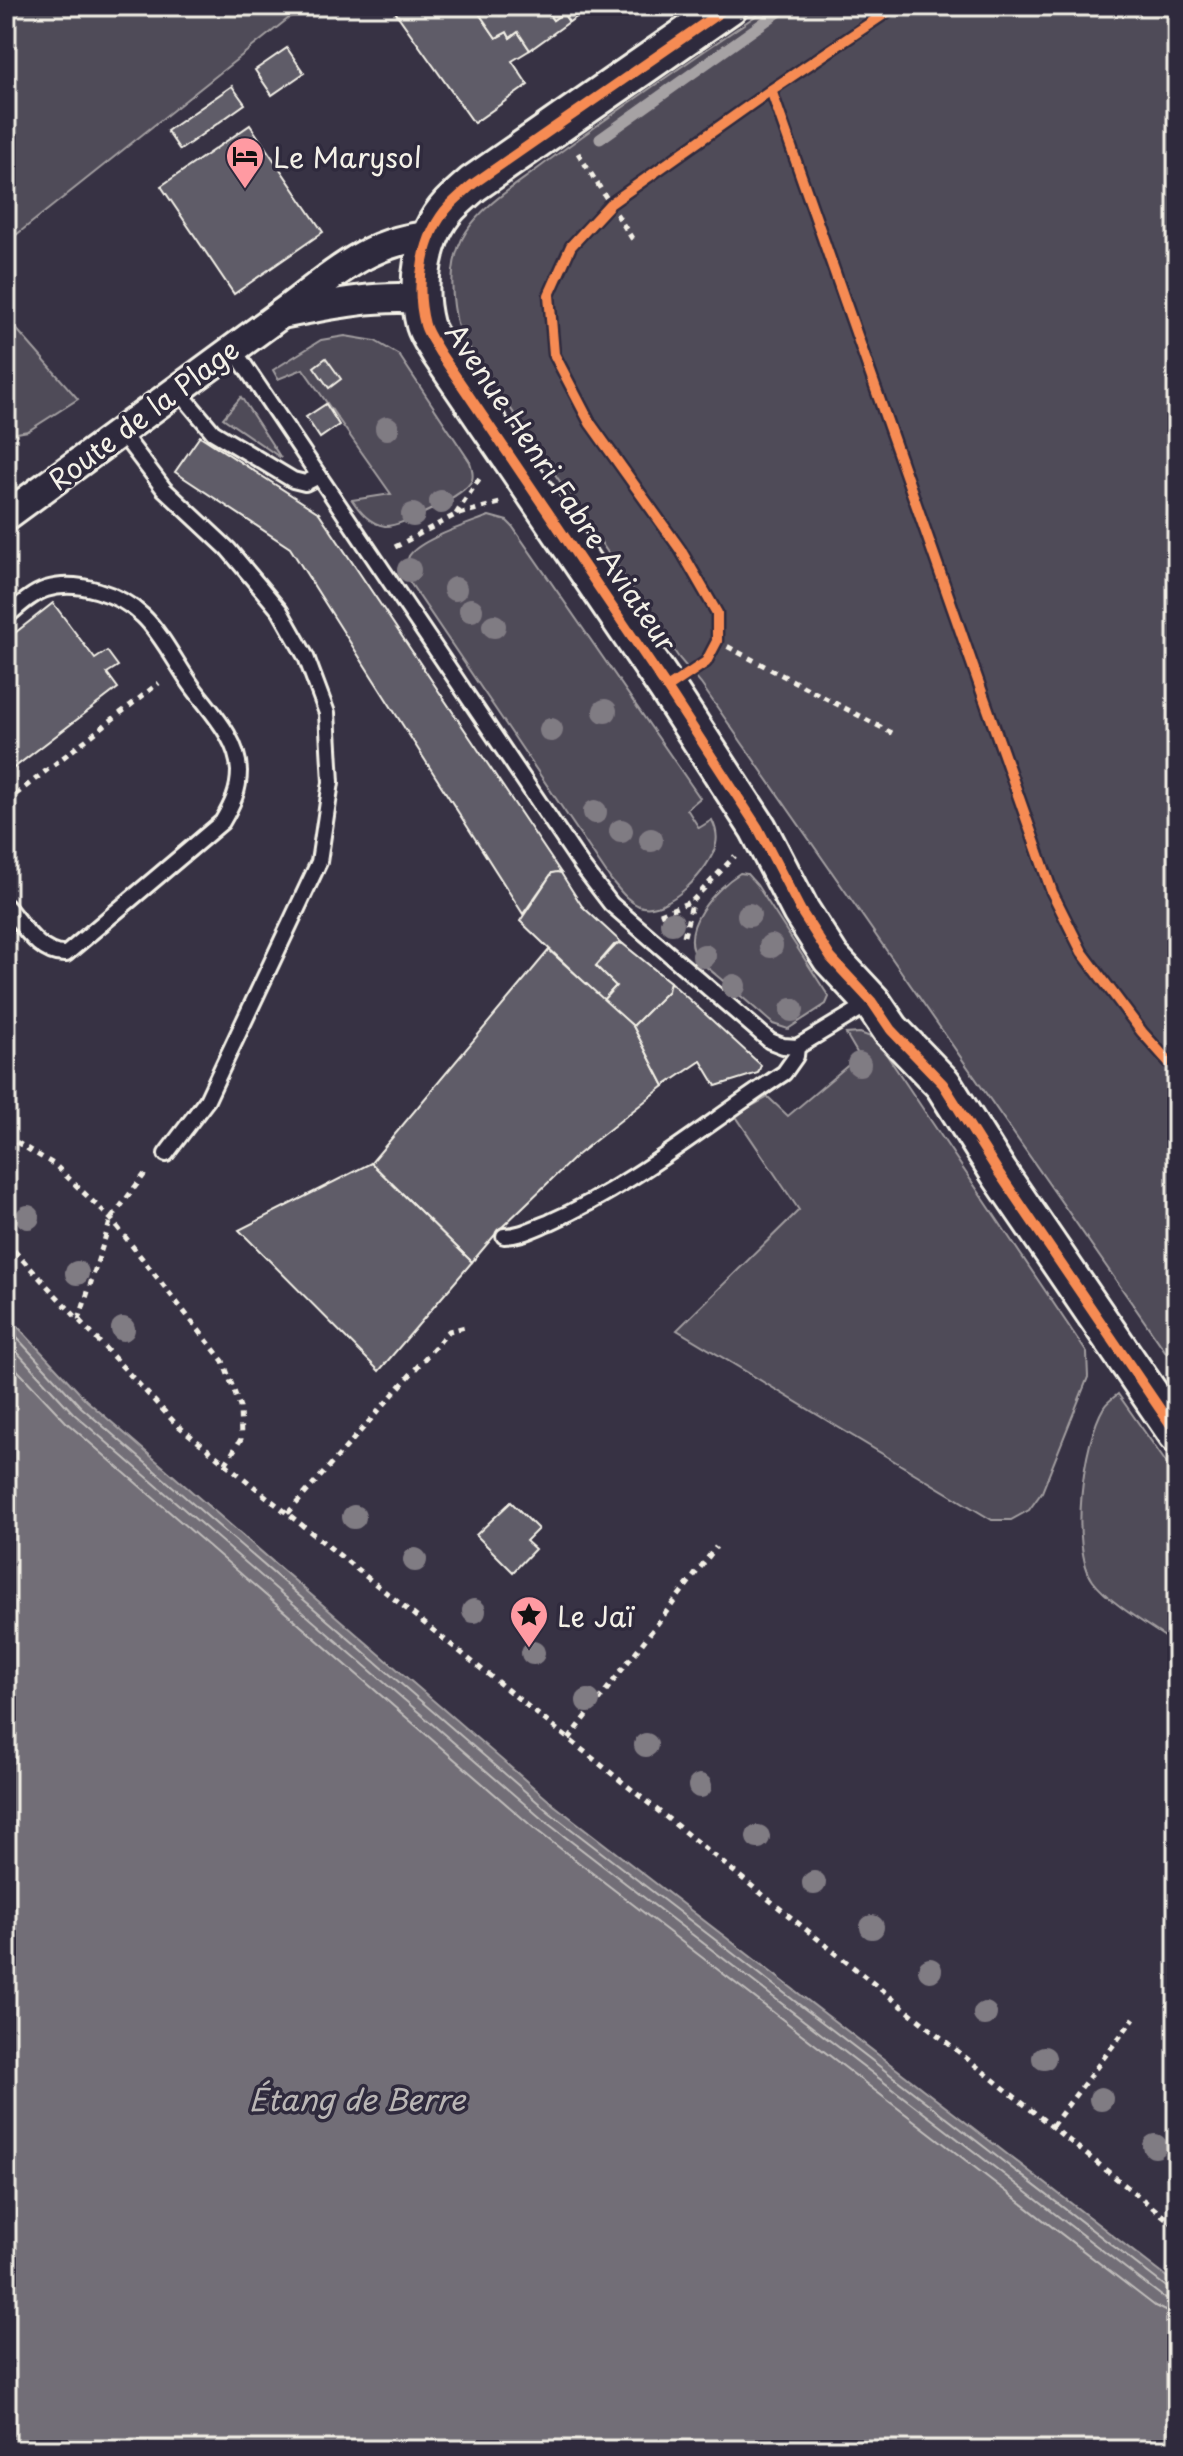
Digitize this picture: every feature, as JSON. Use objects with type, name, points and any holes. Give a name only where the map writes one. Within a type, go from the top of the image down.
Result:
[{"type":"street","points":[[424,268],[448,207],[473,184],[729,6]]},
{"type":"street","name":"Route de la Plage","points":[[6,516],[354,260],[386,243],[408,237],[424,268],[393,297],[281,314]]},
{"type":"street","name":"Avenue Henri Fabre Aviateur","points":[[424,268],[426,328],[440,353],[659,675],[752,844],[831,958],[872,1002],[891,1030],[943,1084],[999,1173],[1177,1434]]},
{"type":"lane","points":[[232,347],[582,866],[611,904],[770,1041],[783,1046],[797,1047],[872,1002]]},
{"type":"lane","points":[[177,389],[213,432],[293,480],[305,483],[319,476]]},
{"type":"lane","points":[[120,431],[164,489],[228,549],[280,611],[306,657],[327,713],[331,782],[319,862],[207,1100],[166,1154]]},
{"type":"lane","points":[[6,617],[46,589],[68,586],[97,590],[123,601],[144,617],[233,743],[239,770],[236,798],[222,822],[66,954],[54,955],[43,949],[6,906]]},
{"type":"lane","points":[[504,1236],[516,1236],[567,1214],[619,1185],[784,1073],[796,1056],[797,1047]]},
{"type":"path","points":[[571,142],[633,240]]},
{"type":"path","points":[[455,515],[474,490],[484,470]]},
{"type":"path","points":[[373,558],[455,515],[505,502]]},
{"type":"path","points":[[717,641],[892,733]]},
{"type":"path","points":[[6,802],[179,668]]},
{"type":"path","points":[[678,962],[693,900],[725,864],[752,844]]},
{"type":"path","points":[[6,1136],[55,1165],[111,1219],[223,1361],[240,1407],[241,1439],[226,1463]]},
{"type":"path","points":[[79,1320],[111,1219],[138,1180],[166,1154]]},
{"type":"path","points":[[6,1242],[176,1424],[1177,2227]]},
{"type":"path","points":[[288,1513],[449,1331],[465,1327]]},
{"type":"path","points":[[569,1739],[716,1547]]},
{"type":"path","points":[[1052,2126],[1134,2018]]},
{"type":"shaded area","points":[[6,6],[304,6],[6,243]]},
{"type":"shaded area","points":[[770,6],[1177,6],[1177,1368],[701,684],[679,658],[459,332],[454,307],[453,268],[466,232],[481,213],[597,126]]},
{"type":"shaded area","points":[[6,317],[78,399],[28,431],[6,435]]},
{"type":"shaded area","points":[[345,336],[375,341],[399,355],[472,469],[472,480],[458,494],[393,525],[380,525],[370,520],[352,500],[391,494],[303,369],[278,379],[273,370],[321,340]]},
{"type":"shaded area","points":[[241,397],[281,458],[223,418]]},
{"type":"shaded area","points":[[489,516],[507,521],[512,526],[700,798],[687,809],[699,828],[712,820],[717,835],[716,844],[706,866],[686,888],[662,904],[639,906],[611,880],[409,581],[407,562],[415,550],[446,533]]},
{"type":"shaded area","points":[[740,873],[747,874],[757,885],[829,997],[826,1004],[788,1029],[773,1024],[704,965],[693,947],[692,935],[702,910],[720,888]]},
{"type":"shaded area","points":[[860,1033],[876,1039],[1087,1353],[1088,1377],[1042,1492],[1029,1510],[1011,1520],[992,1520],[677,1330],[799,1210],[735,1115],[768,1097],[788,1116],[859,1056],[846,1034]]},
{"type":"shaded area","points":[[1118,1394],[1177,1478],[1177,1645],[1110,1598],[1093,1581],[1086,1565],[1080,1520],[1085,1468],[1090,1444],[1105,1405]]},
{"type":"water","name":"Étang de Berre","points":[[6,1314],[86,1400],[554,1805],[1177,2285],[1177,2450],[6,2450]]},
{"type":"building","points":[[391,6],[474,6],[496,38],[507,32],[510,38],[518,32],[530,50],[512,61],[528,85],[474,123]]},
{"type":"building","points":[[474,6],[494,6],[500,15],[513,6],[543,6],[553,20],[563,13],[569,22],[530,50],[518,32],[510,38],[507,32],[496,38]]},
{"type":"building","points":[[543,6],[593,6],[569,22],[563,13],[553,20]]},
{"type":"building","points":[[287,48],[304,73],[272,95],[255,70]]},
{"type":"building","points":[[232,86],[245,104],[180,150],[167,131]]},
{"type":"building","points":[[250,125],[323,232],[234,294],[161,186]]},
{"type":"building","points":[[326,358],[341,379],[329,388],[314,367]]},
{"type":"building","points":[[326,404],[339,425],[320,438],[306,417]]},
{"type":"building","points":[[200,436],[319,513],[561,873],[552,873],[523,914],[290,548],[175,472]]},
{"type":"building","points":[[53,603],[95,659],[107,651],[118,666],[107,673],[118,688],[6,774],[6,640]]},
{"type":"building","points":[[552,873],[561,873],[582,906],[623,944],[614,945],[596,966],[616,986],[603,1000],[520,921]]},
{"type":"building","points":[[618,943],[670,982],[668,991],[633,1026],[603,1000],[616,986],[596,966]]},
{"type":"building","points":[[549,950],[633,1026],[664,1086],[577,1155],[499,1230],[472,1262],[371,1163]]},
{"type":"building","points":[[670,982],[761,1065],[758,1073],[716,1086],[701,1061],[664,1086],[633,1026],[668,991]]},
{"type":"building","points":[[371,1163],[472,1262],[379,1371],[239,1230]]},
{"type":"building","points":[[511,1502],[538,1529],[526,1541],[535,1549],[513,1572],[476,1535]]},
{"type":"waterway","points":[[600,139],[787,6]]},
{"type":"cycle path","points":[[729,6],[473,184],[450,205],[432,231],[423,262],[421,294],[425,325],[440,353],[758,828],[801,911],[831,958],[872,1002],[891,1030],[943,1084],[999,1173],[1177,1434]]},
{"type":"cycle path","points":[[667,688],[706,662],[717,641],[717,613],[680,549],[590,423],[554,354],[549,295],[571,246],[610,204],[896,6]]},
{"type":"cycle path","points":[[771,90],[1052,892],[1082,952],[1142,1032],[1177,1071]]},
{"type":"place","name":"Le Marysol","points":[[245,190]]},
{"type":"place","name":"Le Jaï","points":[[529,1649]]}]
